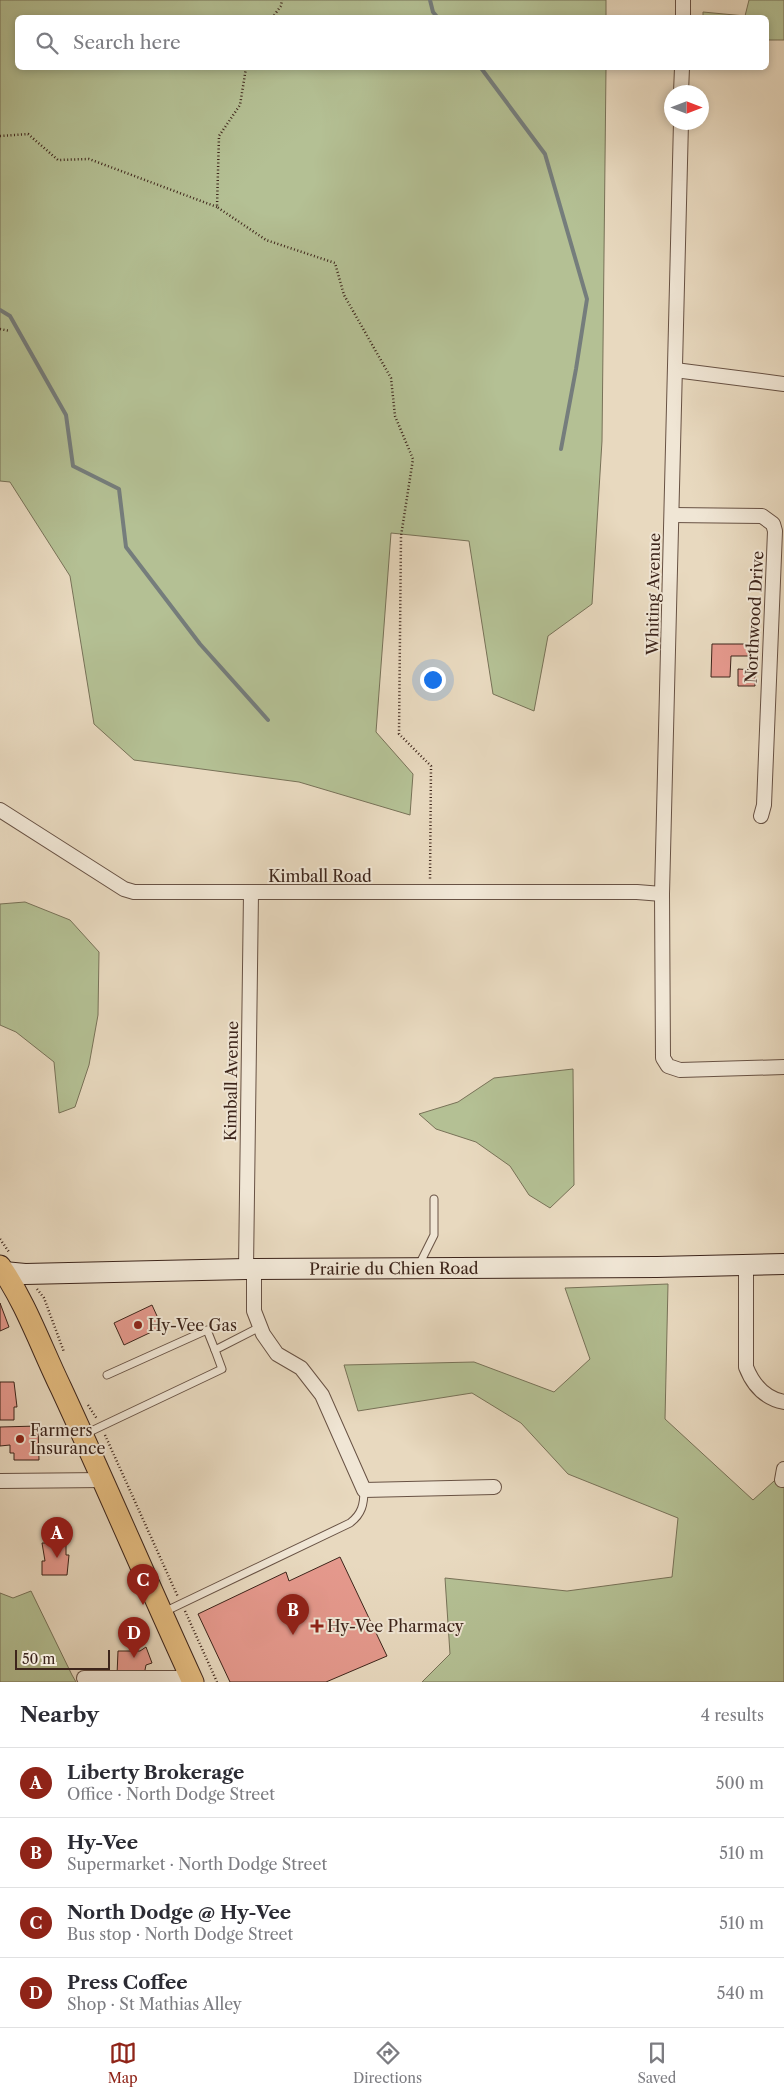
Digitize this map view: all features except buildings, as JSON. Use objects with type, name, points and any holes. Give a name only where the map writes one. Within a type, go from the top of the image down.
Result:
[{"type":"main road","points":[[7,1271],[92,1431],[104,1480],[192,1680]]},
{"type":"street","points":[[683,0],[683,15]]},
{"type":"street","points":[[681,85],[682,70]]},
{"type":"street","name":"Whiting Avenue","points":[[681,130],[662,894],[663,1058],[668,1066],[680,1070],[784,1067]]},
{"type":"street","points":[[675,370],[784,384]]},
{"type":"street","name":"Northwood Drive","points":[[672,515],[762,516],[773,524],[775,531],[764,805],[761,816]]},
{"type":"street","name":"Kimball Road","points":[[1,812],[129,891],[251,893],[637,892],[662,894]]},
{"type":"street","name":"Kimball Avenue","points":[[251,893],[250,1269],[254,1311],[263,1334],[277,1354],[301,1368],[322,1395],[364,1490]]},
{"type":"street","name":"Prairie du Chien Road","points":[[7,1271],[784,1264]]},
{"type":"street","points":[[746,1265],[746,1367],[750,1378],[758,1388],[766,1395],[784,1402]]},
{"type":"street","points":[[0,1481],[104,1480]]},
{"type":"street","points":[[364,1490],[494,1487]]},
{"type":"street","points":[[84,1678],[192,1680]]},
{"type":"lane","points":[[418,1268],[434,1235],[434,1199]]},
{"type":"lane","points":[[215,1350],[260,1327]]},
{"type":"lane","points":[[92,1431],[222,1369],[207,1330],[108,1376]]},
{"type":"lane","points":[[161,1613],[350,1523],[359,1516],[364,1503],[364,1490]]},
{"type":"path","points":[[274,15],[281,6],[282,0]]},
{"type":"path","points":[[217,207],[219,136],[240,105],[246,70]]},
{"type":"path","points":[[0,136],[28,134],[58,160],[88,159],[217,207],[266,240],[335,263],[344,295],[391,378],[395,416],[413,459],[402,536],[398,734],[431,766],[430,893]]},
{"type":"path","points":[[0,329],[10,331]]},
{"type":"path","points":[[0,1239],[14,1256],[14,1260],[7,1271],[44,1298],[65,1354]]},
{"type":"path","points":[[87,1402],[92,1431],[182,1604],[217,1682]]},
{"type":"green space","points":[[0,0],[606,0],[606,15],[15,15],[15,70],[606,70],[602,441],[592,604],[548,636],[534,711],[493,694],[469,541],[391,533],[376,732],[413,774],[410,815],[299,782],[134,760],[94,724],[70,576],[10,482],[0,481]]},
{"type":"green space","points":[[749,0],[784,0],[784,40],[769,40],[769,15],[745,15]]},
{"type":"green space","points":[[703,12],[734,15],[703,15]]},
{"type":"green space","points":[[25,902],[70,920],[99,952],[98,1015],[89,1065],[75,1107],[59,1113],[54,1062],[16,1032],[0,1025],[0,904]]},
{"type":"green space","points":[[573,1069],[574,1185],[550,1208],[529,1195],[510,1166],[476,1142],[436,1129],[419,1114],[458,1102],[494,1078]]},
{"type":"green space","points":[[668,1284],[665,1419],[753,1500],[784,1472],[784,1682],[422,1682],[450,1654],[445,1578],[567,1591],[672,1577],[678,1518],[568,1474],[521,1423],[472,1393],[358,1411],[344,1365],[474,1362],[554,1392],[590,1359],[565,1288]]},
{"type":"green space","points":[[31,1591],[76,1682],[0,1682],[0,1593],[13,1598]]},
{"type":"waterway","points":[[430,0],[436,15]]},
{"type":"waterway","points":[[482,70],[545,154],[587,299],[561,449]]},
{"type":"waterway","points":[[0,310],[10,316],[66,415],[73,466],[119,489],[126,547],[200,644],[268,720]]},
{"type":"place","name":"Hy-Vee Gas","points":[[138,1325]]},
{"type":"place","name":"Farmers Insurance","points":[[20,1439]]},
{"type":"place","name":"Liberty Brokerage","points":[[57,1558]]},
{"type":"place","name":"North Dodge @ Hy-Vee","points":[[143,1605]]},
{"type":"place","name":"Hy-Vee Pharmacy","points":[[317,1626]]},
{"type":"place","name":"Hy-Vee","points":[[293,1635]]},
{"type":"place","name":"Press Coffee","points":[[134,1658]]}]
